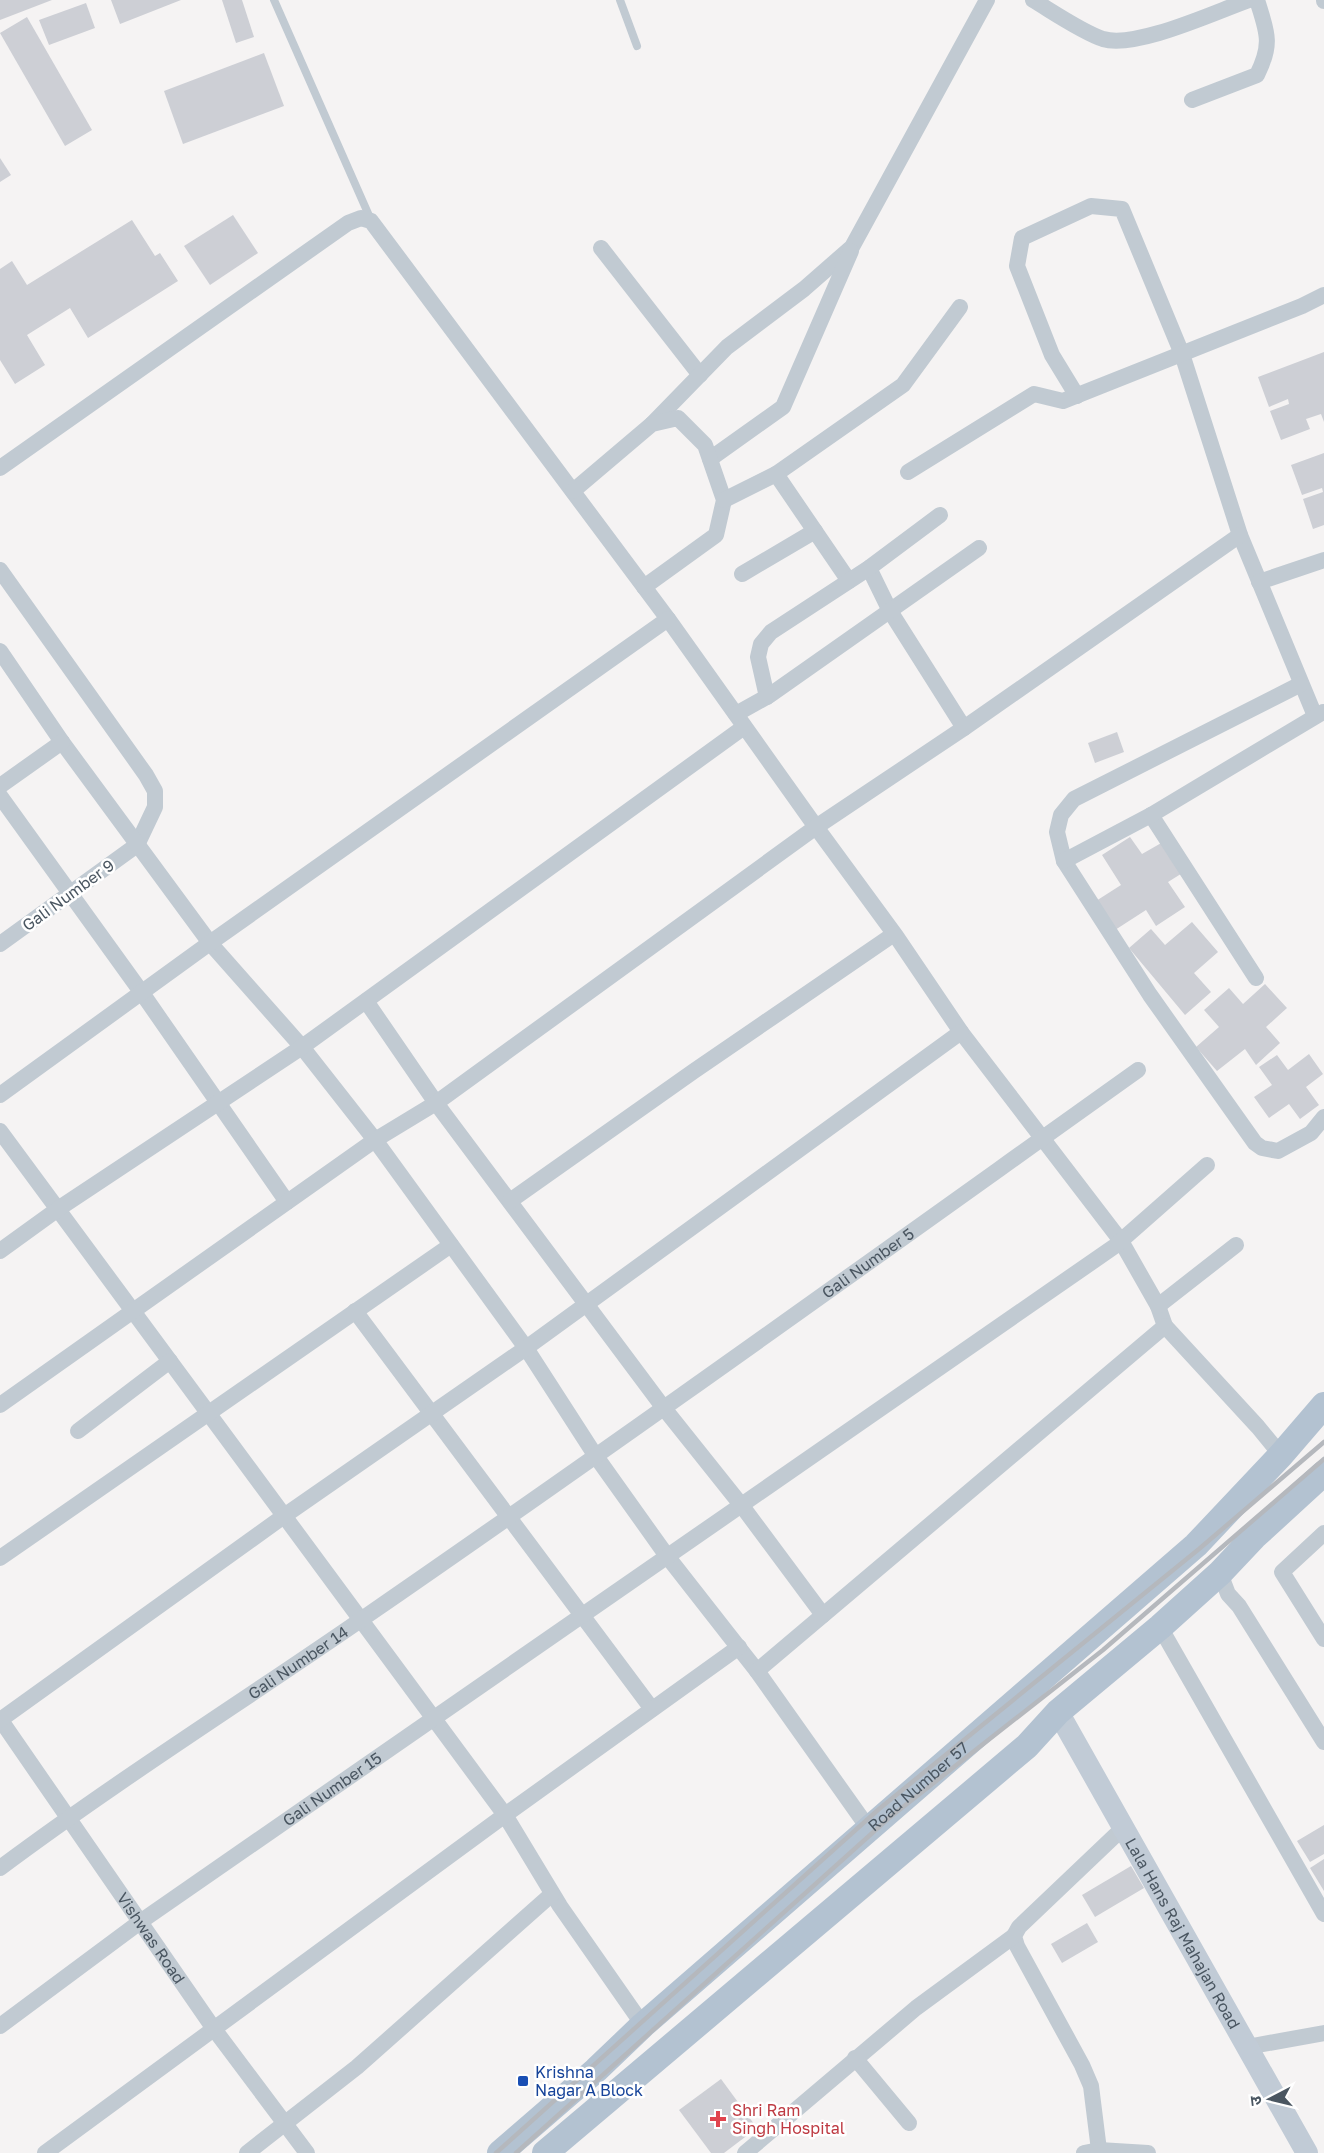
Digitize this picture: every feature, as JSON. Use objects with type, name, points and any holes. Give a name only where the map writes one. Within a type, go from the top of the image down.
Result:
[{"type":"main road","name":"Road Number 57","points":[[500,2153],[596,2070],[643,2025],[1196,1545],[1281,1455],[1324,1405]]},
{"type":"main road","points":[[545,2153],[1027,1746],[1058,1712],[1160,1627],[1324,1473]]},
{"type":"street","points":[[573,491],[652,424],[727,347],[804,289],[852,247],[987,0]]},
{"type":"street","points":[[1034,0],[1102,38],[1122,42],[1146,38],[1249,0]]},
{"type":"street","points":[[1192,100],[1257,75],[1266,57],[1268,34],[1257,0]]},
{"type":"street","points":[[1064,861],[1150,814],[1320,714],[1301,684],[1240,536],[1182,354],[1122,209],[1091,206],[1022,238],[1017,266],[1052,355],[1077,396]]},
{"type":"street","points":[[0,468],[348,223],[361,218],[371,221],[644,587],[894,934],[961,1032],[1121,1241],[1169,1329],[1281,1455]]},
{"type":"street","points":[[710,459],[783,407],[856,240]]},
{"type":"street","points":[[601,248],[700,375]]},
{"type":"street","points":[[908,472],[1034,394],[1063,401],[1302,306],[1324,295]]},
{"type":"street","points":[[724,500],[776,474],[903,386],[960,307]]},
{"type":"street","points":[[644,587],[716,535],[724,500],[705,445],[678,418],[652,424]]},
{"type":"street","points":[[776,474],[849,581]]},
{"type":"street","points":[[767,697],[758,657],[761,644],[771,632],[869,568],[940,515]]},
{"type":"street","points":[[742,574],[815,531]]},
{"type":"street","points":[[0,1404],[375,1140],[436,1103],[816,827],[964,728],[1240,536]]},
{"type":"street","points":[[0,1251],[58,1209],[302,1047],[740,720],[767,697],[979,548]]},
{"type":"street","points":[[1259,582],[1324,560]]},
{"type":"street","points":[[869,568],[890,610],[964,728]]},
{"type":"street","points":[[0,570],[147,775],[155,791],[155,807],[137,845]]},
{"type":"street","points":[[0,1095],[210,943],[668,620]]},
{"type":"street","points":[[0,651],[62,742],[210,943],[302,1047],[375,1140],[526,1348],[595,1455],[667,1556],[757,1671],[869,1829]]},
{"type":"street","points":[[1301,684],[1074,799],[1061,815],[1057,832],[1064,861],[1150,995],[1255,1143],[1262,1148],[1278,1150],[1311,1133],[1324,1117]]},
{"type":"street","points":[[0,786],[62,742]]},
{"type":"street","points":[[0,796],[142,993],[287,1202]]},
{"type":"street","points":[[1150,814],[1256,978]]},
{"type":"street","name":"Gali Number 9","points":[[0,944],[137,845]]},
{"type":"street","points":[[510,1201],[685,1077],[894,934]]},
{"type":"street","points":[[366,1001],[436,1103],[663,1407],[742,1506],[823,1615]]},
{"type":"street","points":[[0,1720],[284,1516],[526,1348],[961,1032]]},
{"type":"street","name":"Gali Number 5","points":[[595,1455],[1138,1070]]},
{"type":"street","points":[[0,1131],[505,1815],[556,1900],[643,2025]]},
{"type":"street","name":"Gali Number 15","points":[[0,2026],[140,1922],[1121,1241],[1207,1165]]},
{"type":"street","points":[[0,1558],[451,1245]]},
{"type":"street","points":[[1158,1306],[1236,1245]]},
{"type":"street","points":[[355,1311],[652,1709]]},
{"type":"street","points":[[757,1671],[1169,1329]]},
{"type":"street","points":[[78,1431],[170,1361]]},
{"type":"street","name":"Gali Number 14","points":[[0,1868],[68,1817],[361,1620],[595,1455]]},
{"type":"street","points":[[1324,1533],[1282,1572],[1324,1639]]},
{"type":"street","points":[[1220,1573],[1228,1594],[1239,1606],[1324,1742]]},
{"type":"street","points":[[1160,1627],[1324,1914]]},
{"type":"street","points":[[45,2153],[505,1815],[739,1647]]},
{"type":"street","name":"Lala Hans Raj Mahajan Road","points":[[1058,1712],[1307,2153]]},
{"type":"street","name":"Vishwas Road","points":[[0,1720],[214,2029],[303,2148]]},
{"type":"street","points":[[745,2153],[916,2008],[1014,1936],[1019,1927],[1123,1828]]},
{"type":"street","points":[[247,2153],[357,2067],[556,1900]]},
{"type":"street","points":[[1014,1936],[1017,1947],[1082,2065],[1091,2086],[1092,2151],[1148,2153]]},
{"type":"street","points":[[1247,2047],[1324,2033]]},
{"type":"street","points":[[855,2058],[909,2122]]},
{"type":"lane","points":[[274,0],[371,221]]},
{"type":"lane","points":[[620,0],[637,46]]},
{"type":"building","points":[[0,0],[52,0],[0,20]]},
{"type":"building","points":[[111,0],[181,0],[120,24]]},
{"type":"building","points":[[222,0],[242,0],[254,37],[236,43]]},
{"type":"building","points":[[86,3],[95,28],[49,45],[39,20]]},
{"type":"building","points":[[27,17],[92,130],[65,146],[0,33]]},
{"type":"building","points":[[264,53],[284,106],[183,144],[164,91]]},
{"type":"building","points":[[0,158],[11,175],[0,182]]},
{"type":"building","points":[[233,215],[258,253],[210,285],[184,246]]},
{"type":"building","points":[[132,220],[155,256],[160,253],[178,281],[88,338],[70,308],[27,335],[45,365],[15,384],[0,360],[0,269],[12,261],[27,285]]},
{"type":"building","points":[[1324,352],[1324,422],[1321,414],[1306,419],[1310,429],[1281,440],[1270,411],[1289,404],[1288,399],[1269,407],[1258,377]]},
{"type":"building","points":[[1324,453],[1324,525],[1313,529],[1303,499],[1323,492],[1322,488],[1302,495],[1291,465]]},
{"type":"building","points":[[1117,732],[1124,752],[1095,763],[1088,743]]},
{"type":"building","points":[[1130,837],[1142,854],[1163,842],[1184,872],[1168,882],[1185,907],[1156,926],[1146,910],[1115,930],[1096,901],[1121,885],[1102,855]]},
{"type":"building","points":[[1192,922],[1218,952],[1194,973],[1211,992],[1185,1015],[1129,948],[1151,929],[1165,945]]},
{"type":"building","points":[[1265,984],[1287,1008],[1266,1027],[1280,1043],[1256,1065],[1245,1049],[1217,1071],[1196,1047],[1219,1027],[1204,1010],[1229,988],[1243,1004]]},
{"type":"building","points":[[1309,1054],[1323,1074],[1306,1087],[1319,1105],[1300,1119],[1289,1104],[1269,1118],[1254,1097],[1272,1085],[1259,1067],[1277,1055],[1288,1070]]},
{"type":"building","points":[[1324,1825],[1324,1854],[1310,1862],[1297,1841]]},
{"type":"building","points":[[1324,1859],[1324,1891],[1310,1868]]},
{"type":"building","points":[[1131,1866],[1144,1888],[1095,1917],[1082,1895]]},
{"type":"building","points":[[1087,1923],[1098,1942],[1062,1963],[1051,1944]]},
{"type":"building","name":"Shri Ram Singh Hospital","points":[[721,2079],[757,2128],[724,2153],[711,2153],[679,2110]]},
{"type":"railway","points":[[496,2153],[879,1809],[1199,1549],[1324,1442]]},
{"type":"railway","points":[[516,2153],[889,1818],[1103,1650],[1324,1459]]},
{"type":"place","name":"Krishna Nagar A Block","points":[[523,2081]]},
{"type":"place","name":"Shri Ram Singh Hospital","points":[[718,2119]]}]
